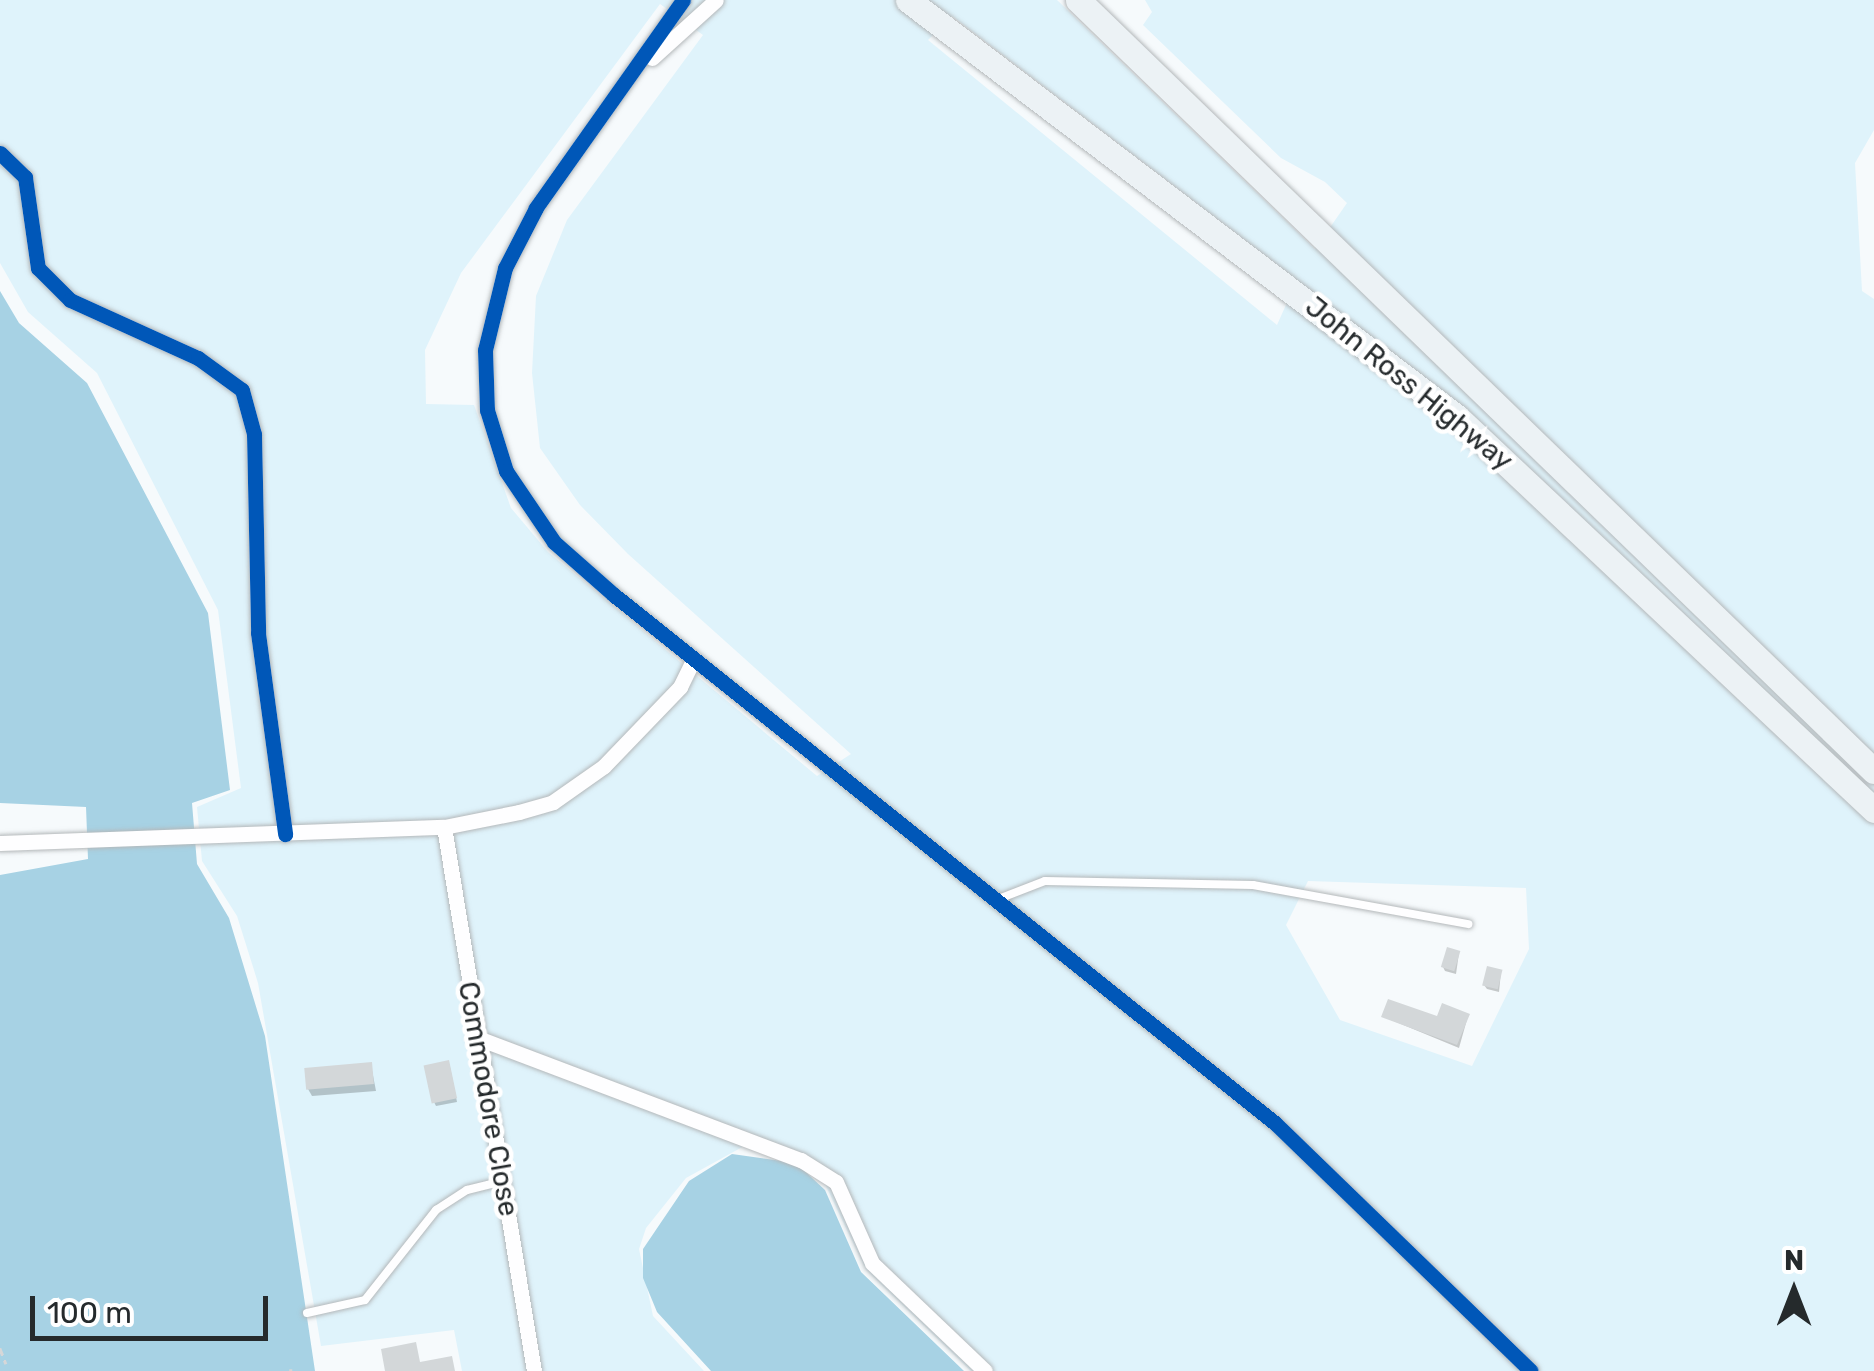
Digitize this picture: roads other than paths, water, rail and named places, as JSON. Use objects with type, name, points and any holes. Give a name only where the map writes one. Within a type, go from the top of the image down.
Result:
[{"type":"main road","name":"John Ross Highway","points":[[908,0],[1457,418],[1874,810]]},
{"type":"main road","name":"John Ross Highway","points":[[1078,0],[1874,771]]},
{"type":"street","points":[[683,0],[635,74],[536,208],[505,268],[485,350],[487,410],[506,471],[554,542],[693,660],[1001,898],[1275,1123],[1531,1371]]},
{"type":"street","points":[[635,74],[716,0]]},
{"type":"street","points":[[0,153],[25,177],[38,268],[70,300],[198,358],[242,390],[254,434],[258,633],[286,834]]},
{"type":"street","points":[[0,843],[444,828],[553,802],[582,785],[680,687],[693,660]]},
{"type":"street","name":"Commodore Close","points":[[444,828],[475,1038],[504,1180],[534,1371]]},
{"type":"street","points":[[475,1038],[801,1160],[836,1182],[872,1263],[985,1371]]},
{"type":"lane","points":[[1001,898],[1044,881],[1254,885],[1468,924]]},
{"type":"lane","points":[[306,1314],[365,1300],[436,1210],[467,1190],[504,1180]]},
{"type":"water","points":[[0,291],[19,323],[87,383],[208,613],[230,790],[192,803],[197,864],[229,918],[265,1036],[315,1371],[0,1371],[0,875],[88,859],[86,807],[0,803]]},
{"type":"water","points":[[732,1154],[796,1163],[825,1190],[861,1272],[964,1371],[711,1371],[657,1312],[643,1278],[643,1249],[689,1181]]}]
